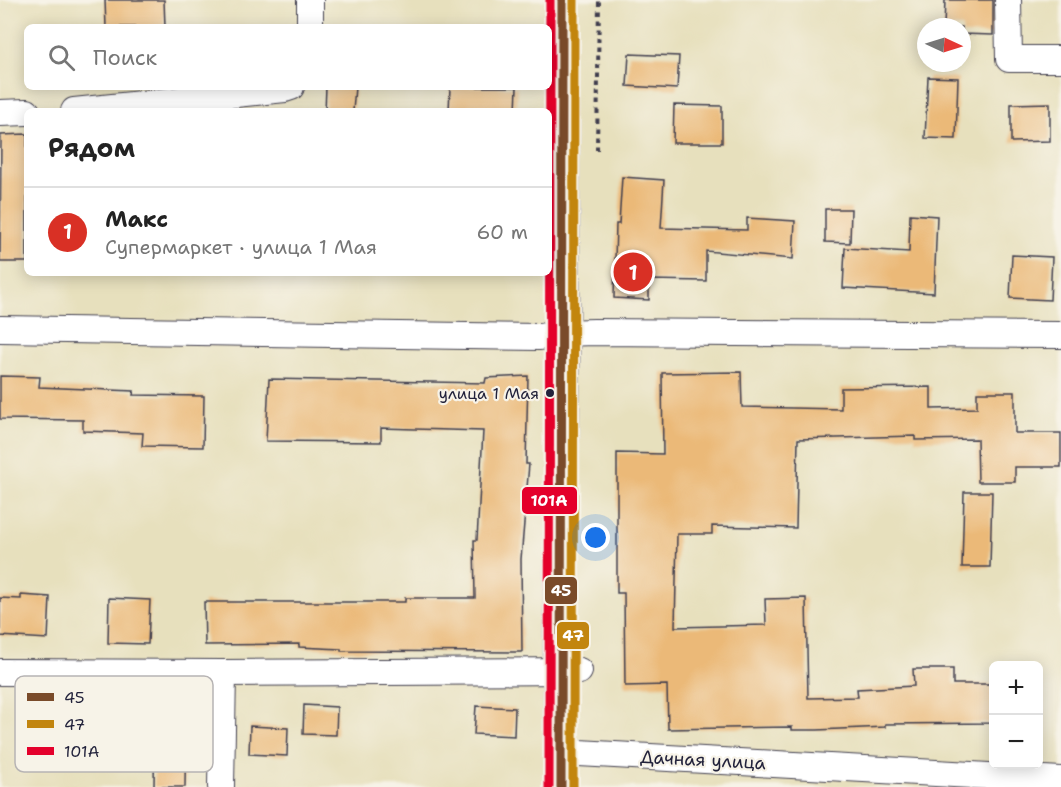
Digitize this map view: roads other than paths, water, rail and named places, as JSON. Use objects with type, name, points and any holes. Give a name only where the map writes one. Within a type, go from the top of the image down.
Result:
[{"type":"main road","points":[[562,0],[573,332]]},
{"type":"main road","points":[[578,787],[570,753],[569,671],[573,332],[582,0]]},
{"type":"main road","points":[[561,787],[570,753]]},
{"type":"street","points":[[310,0],[310,24]]},
{"type":"street","points":[[1008,0],[1009,59],[1061,59]]},
{"type":"street","points":[[103,108],[275,90]]},
{"type":"street","points":[[0,113],[24,112]]},
{"type":"street","points":[[0,329],[539,338],[573,332],[1061,335]]},
{"type":"street","points":[[0,672],[569,671]]},
{"type":"street","points":[[221,787],[224,673]]},
{"type":"street","name":"Дачная улица","points":[[570,753],[858,777],[1061,780]]},
{"type":"place","name":"Макс","points":[[633,272]]},
{"type":"place","name":"улица 1 Мая","points":[[550,393]]}]
